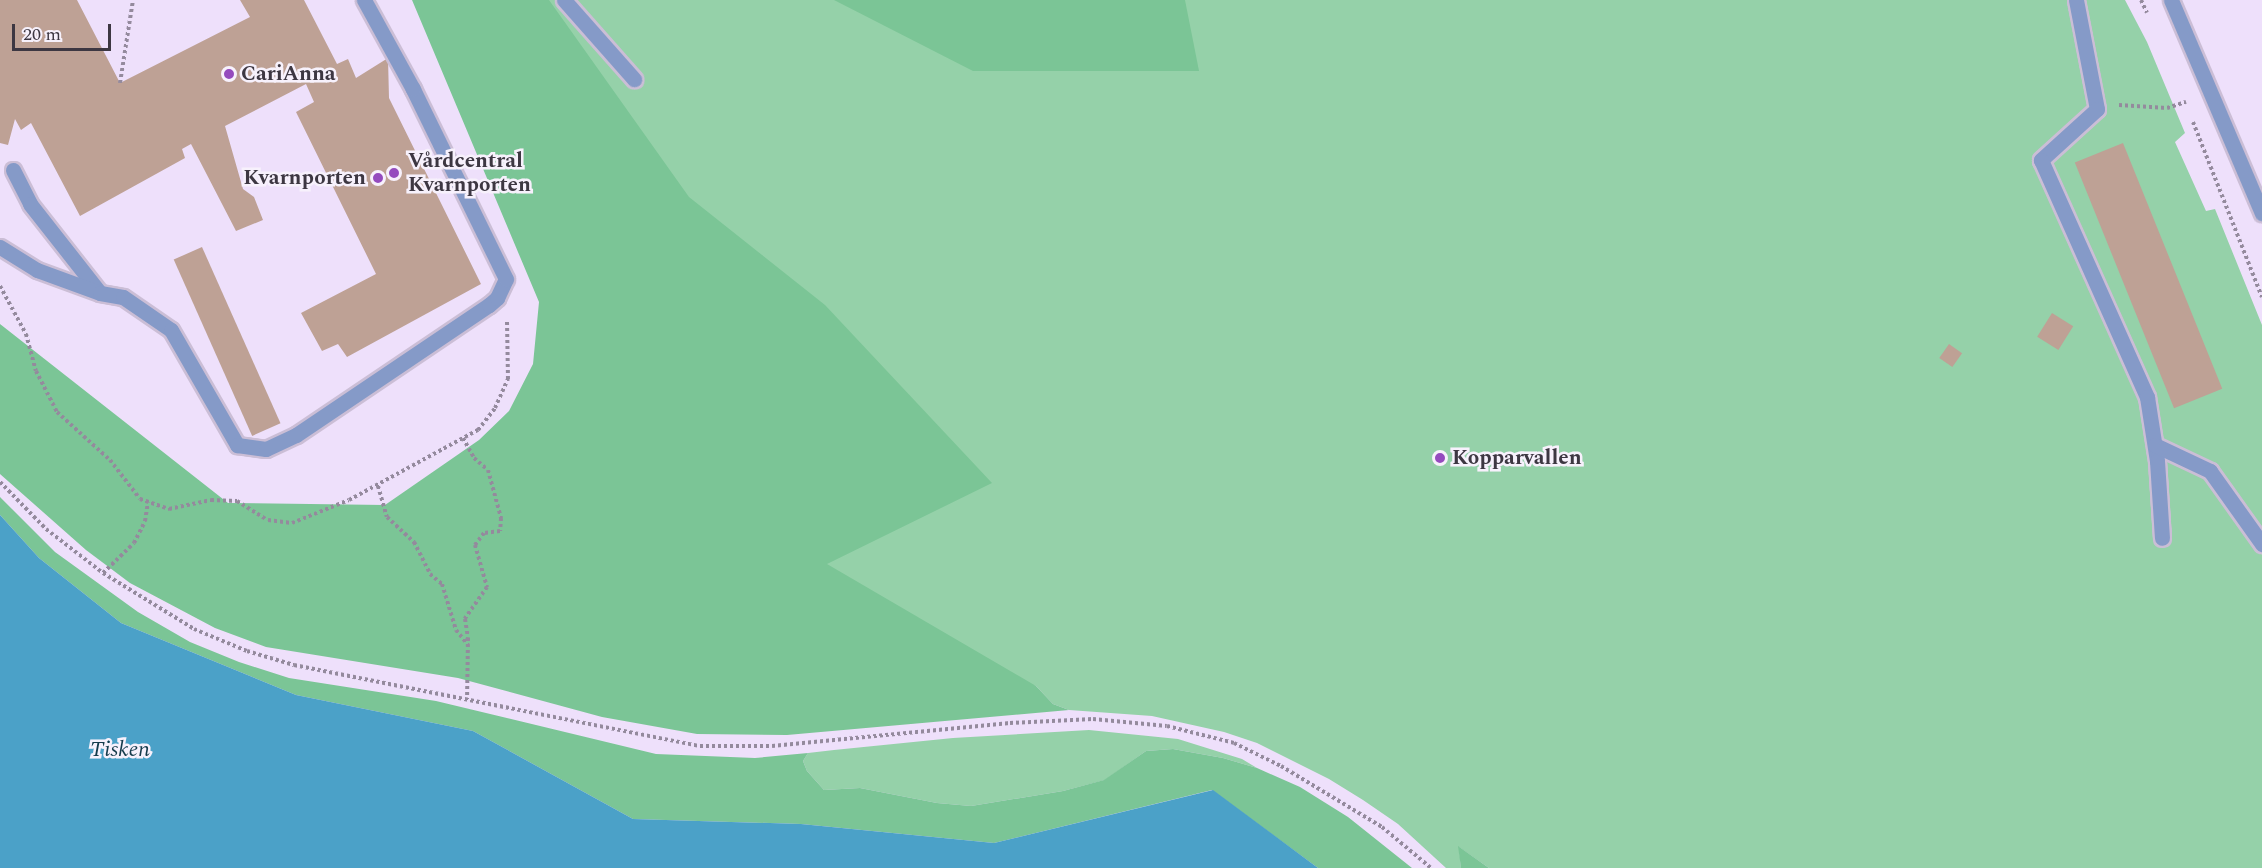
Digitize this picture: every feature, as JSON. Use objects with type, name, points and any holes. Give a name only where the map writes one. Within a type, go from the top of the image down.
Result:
[{"type":"street","points":[[0,247],[37,270],[100,293],[123,297],[171,330],[237,445],[266,450],[296,435],[497,298],[506,279],[413,89],[364,0]]},
{"type":"street","points":[[564,0],[634,79]]},
{"type":"street","points":[[2076,0],[2097,109],[2041,160],[2147,397],[2155,445],[2162,538]]},
{"type":"street","points":[[2171,0],[2262,213]]},
{"type":"street","points":[[14,170],[30,204],[100,293]]},
{"type":"street","points":[[2155,445],[2210,471],[2262,544]]},
{"type":"path","points":[[120,83],[133,0]]},
{"type":"path","points":[[2141,0],[2152,21]]},
{"type":"path","points":[[2182,92],[2262,297]]},
{"type":"path","points":[[2142,106],[2167,108],[2186,102]]},
{"type":"path","points":[[463,438],[474,458],[488,470],[501,518],[500,531],[484,533],[476,545],[487,586],[465,619],[468,646],[467,699]]},
{"type":"path","points":[[0,482],[46,529],[103,573],[194,629],[247,651],[294,665],[700,746],[772,746],[1011,723],[1093,719],[1167,726],[1234,743],[1281,766],[1382,827],[1431,868]]},
{"type":"path","points":[[378,486],[387,517],[414,542],[430,574],[442,584],[456,630],[468,646]]},
{"type":"path","points":[[103,573],[134,543],[145,521],[148,502]]},
{"type":"green space","points":[[412,0],[549,0],[689,197],[825,305],[992,483],[827,564],[1036,686],[1053,704],[1069,710],[787,735],[697,734],[602,717],[458,678],[266,647],[215,628],[130,583],[86,550],[0,474],[0,324],[228,503],[385,505],[479,440],[509,411],[533,364],[539,302]]},
{"type":"green space","name":"Kopparvallen","points":[[415,0],[2125,0],[2147,42],[2185,133],[2175,142],[2206,211],[2215,209],[2262,325],[2262,868],[1489,868],[1459,847],[1461,868],[1446,868],[1398,824],[1363,800],[1329,779],[1257,743],[1224,732],[1152,716],[1069,710],[1053,704],[1036,686],[677,591]]},
{"type":"green space","points":[[834,0],[1185,0],[1199,71],[973,71]]},
{"type":"green space","points":[[0,497],[55,552],[138,612],[190,642],[239,662],[289,678],[436,701],[656,754],[755,758],[808,753],[803,761],[807,771],[824,790],[860,788],[937,803],[971,806],[1063,791],[1104,780],[1146,751],[1173,749],[1223,758],[1257,768],[1300,787],[1348,817],[1412,868],[1318,868],[1212,790],[994,843],[801,824],[633,819],[473,731],[296,695],[121,623],[39,558],[0,515]]},
{"type":"green space","points":[[1089,730],[1178,739],[1242,759],[1257,768],[1223,758],[1173,749],[1146,751],[1105,780],[1063,791],[971,806],[937,803],[860,788],[824,790],[807,771],[803,761],[808,753],[834,750],[953,738]]},
{"type":"green space","points":[[1458,846],[1489,868],[1461,868]]},
{"type":"water","name":"Tisken","points":[[0,515],[39,558],[121,623],[296,695],[473,731],[633,819],[801,824],[994,843],[1213,790],[1318,868],[0,868]]},
{"type":"building","name":"Kvarnporten","points":[[0,0],[77,0],[120,83],[250,17],[240,0],[304,0],[337,64],[348,59],[356,78],[388,58],[389,98],[481,284],[347,357],[338,344],[322,351],[301,313],[376,274],[296,112],[314,102],[306,84],[225,126],[243,189],[254,197],[263,220],[236,231],[191,144],[182,149],[185,158],[80,216],[31,123],[21,130],[15,119],[8,145],[0,143]]},
{"type":"building","points":[[2123,143],[2222,389],[2174,408],[2075,162]]},
{"type":"building","points":[[202,247],[281,423],[252,436],[174,260]]},
{"type":"building","points":[[2052,313],[2073,326],[2058,350],[2037,337]]},
{"type":"building","points":[[1949,344],[1962,353],[1952,367],[1939,358]]},
{"type":"place","name":"CariAnna","points":[[229,74]]},
{"type":"place","name":"Vårdcentral Kvarnporten","points":[[394,173]]},
{"type":"place","name":"Kvarnporten","points":[[378,178]]},
{"type":"place","name":"Kopparvallen","points":[[1440,458]]}]
